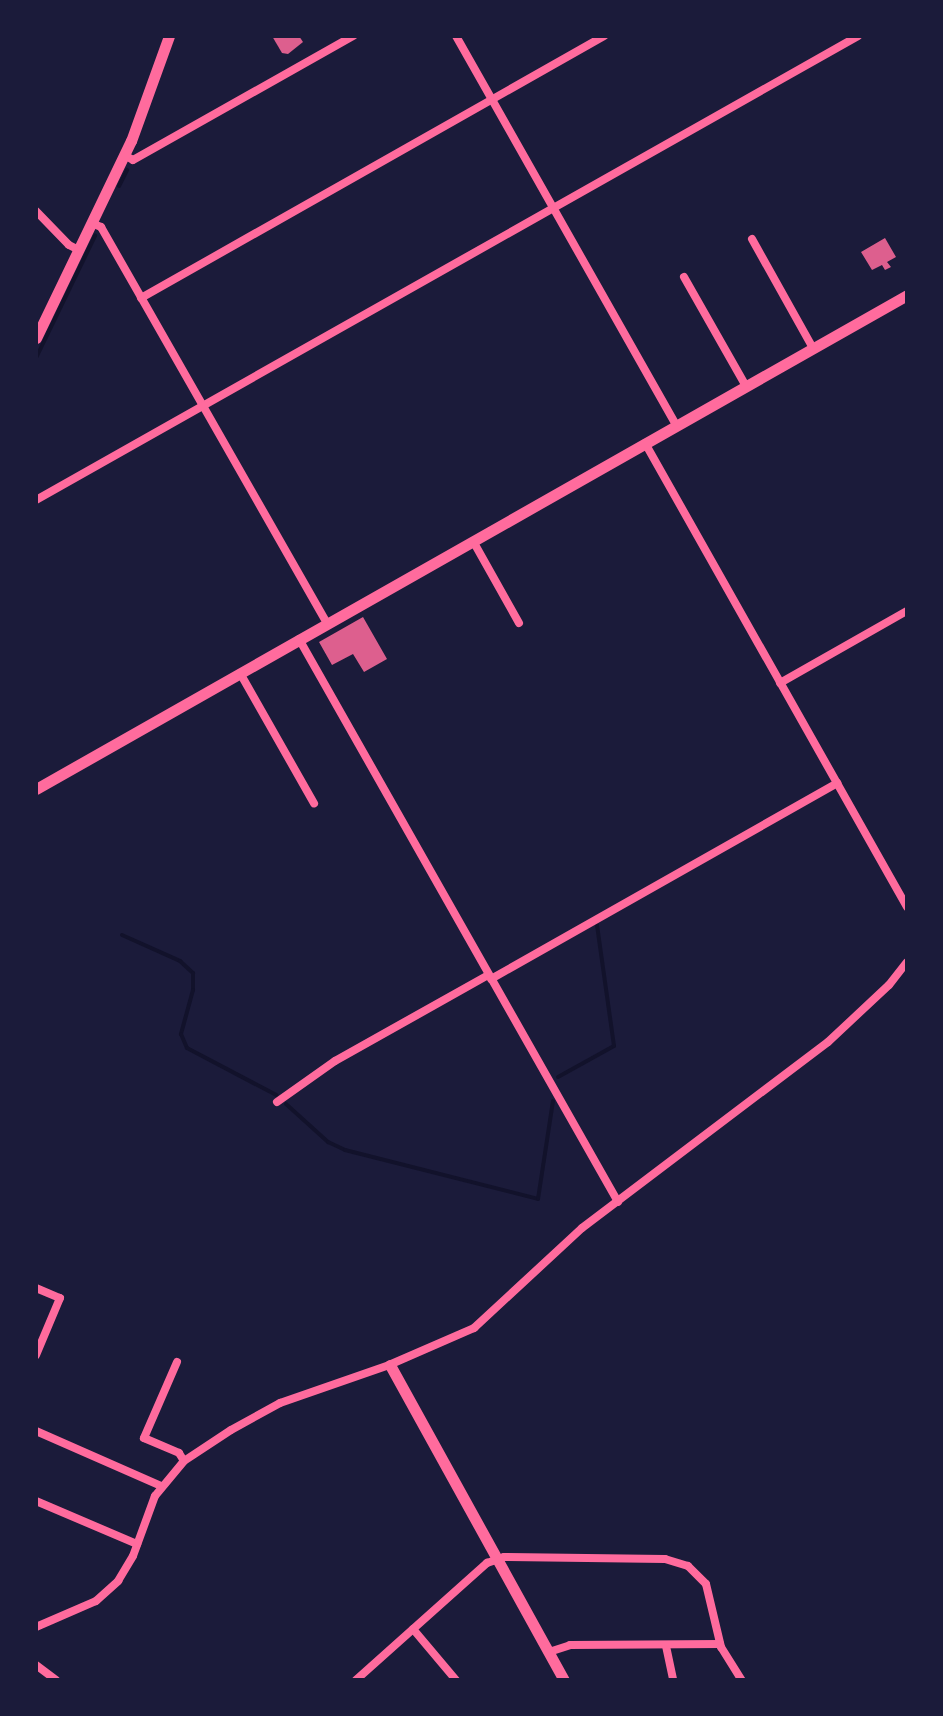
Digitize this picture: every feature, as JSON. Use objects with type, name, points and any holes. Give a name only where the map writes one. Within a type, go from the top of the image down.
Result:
[{"type":"street","points":[[36,338],[124,155],[169,36]]},
{"type":"street","points":[[124,155],[133,160],[353,36]]},
{"type":"street","points":[[456,36],[676,425]]},
{"type":"street","points":[[141,298],[604,36]]},
{"type":"street","points":[[36,500],[858,36]]},
{"type":"street","points":[[36,211],[69,245],[79,250]]},
{"type":"street","points":[[92,223],[101,227],[327,624]]},
{"type":"street","points":[[752,239],[813,348]]},
{"type":"street","points":[[684,277],[746,386]]},
{"type":"street","points":[[36,789],[907,295]]},
{"type":"street","points":[[645,443],[907,907]]},
{"type":"street","points":[[473,541],[519,623]]},
{"type":"street","points":[[780,683],[907,611]]},
{"type":"street","points":[[299,639],[618,1202]]},
{"type":"street","points":[[240,673],[314,803]]},
{"type":"street","points":[[277,1102],[335,1061],[837,783]]},
{"type":"street","points":[[36,1627],[83,1608],[108,1592],[126,1569],[148,1510],[161,1486],[184,1461],[222,1435],[280,1403],[390,1365],[474,1328],[573,1236],[828,1042],[889,985],[907,962]]},
{"type":"street","points":[[36,1288],[60,1298],[36,1355]]},
{"type":"street","points":[[177,1362],[144,1438],[179,1453],[184,1461]]},
{"type":"street","points":[[390,1365],[564,1680]]},
{"type":"street","points":[[36,1431],[161,1486]]},
{"type":"street","points":[[36,1501],[137,1544]]},
{"type":"street","points":[[356,1680],[487,1563],[497,1559],[677,1561],[698,1574],[706,1584],[725,1658],[742,1680]]},
{"type":"street","points":[[413,1629],[456,1680]]},
{"type":"street","points":[[549,1652],[570,1645],[720,1644]]},
{"type":"street","points":[[666,1646],[673,1680]]},
{"type":"street","points":[[36,1665],[56,1680]]},
{"type":"building","points":[[272,36],[299,36],[303,42],[288,54],[282,53]]},
{"type":"building","points":[[885,238],[896,257],[887,262],[891,267],[885,270],[882,265],[872,270],[861,252]]},
{"type":"building","points":[[363,617],[387,659],[364,672],[353,654],[332,665],[319,642]]},
{"type":"waterway","points":[[119,186],[127,170]]},
{"type":"waterway","points":[[36,358],[95,236]]},
{"type":"waterway","points":[[558,1077],[614,1046],[597,925]]},
{"type":"waterway","points":[[122,935],[180,961],[193,973],[193,990],[181,1034],[187,1048],[276,1095]]},
{"type":"waterway","points":[[286,1104],[328,1142],[345,1150],[538,1199],[553,1101]]}]
